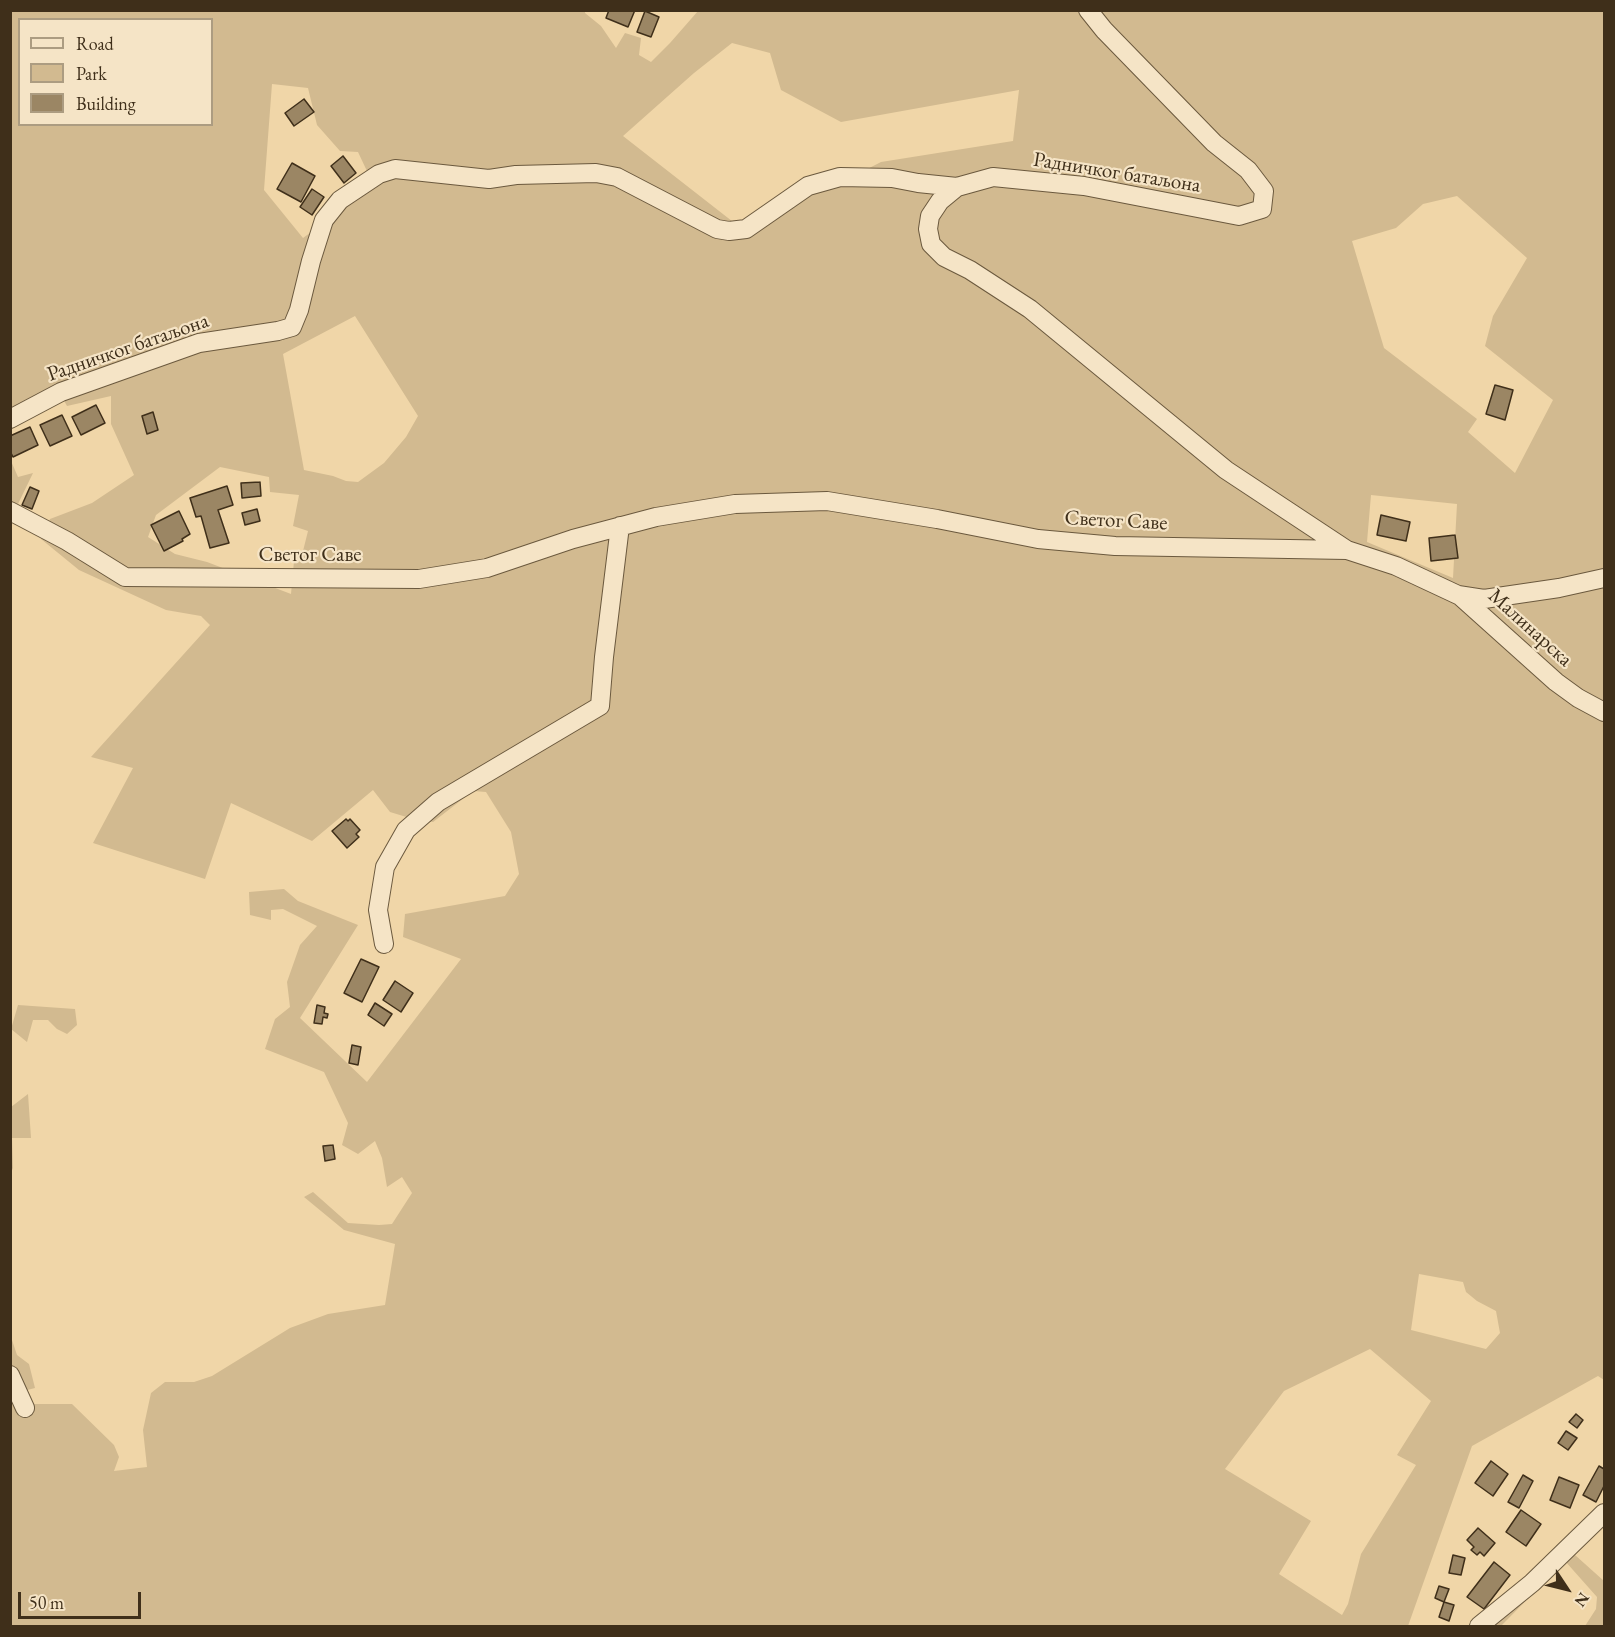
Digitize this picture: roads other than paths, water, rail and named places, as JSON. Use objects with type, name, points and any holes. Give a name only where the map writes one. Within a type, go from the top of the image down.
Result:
[{"type":"street","name":"Радничког батаљона","points":[[10,419],[69,388],[200,343],[292,327],[299,310],[324,220],[340,200],[379,174],[395,169],[489,179],[516,175],[597,173],[617,177],[717,229],[729,231],[746,229],[808,186],[840,177],[892,177],[918,183],[957,187],[993,177],[1083,186],[1239,216],[1262,209],[1264,191],[1248,170],[1214,143],[1104,30],[1088,10]]},
{"type":"street","points":[[957,187],[940,201],[930,216],[928,229],[931,244],[944,257],[970,270],[1030,309],[1226,470],[1347,550]]},
{"type":"street","name":"Светог Саве","points":[[10,512],[67,541],[126,578],[419,579],[487,568],[573,539],[656,517],[735,504],[827,501],[1049,540],[1115,546],[1347,550],[1396,566],[1458,595],[1484,599],[1558,588],[1605,578]]},
{"type":"street","points":[[384,944],[378,910],[385,867],[406,830],[438,802],[600,706],[620,526]]},
{"type":"street","name":"Малинарска","points":[[1458,595],[1556,682],[1578,698],[1605,712]]},
{"type":"street","points":[[10,1375],[26,1408]]},
{"type":"street","points":[[1479,1626],[1532,1583],[1605,1513]]}]
